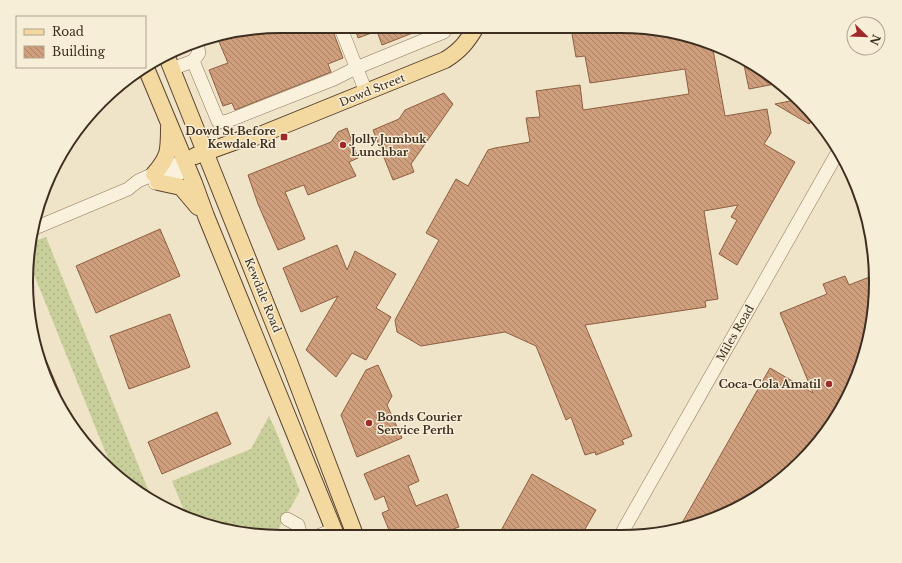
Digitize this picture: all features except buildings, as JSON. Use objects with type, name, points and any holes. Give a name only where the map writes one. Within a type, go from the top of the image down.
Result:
[{"type":"main road","name":"Dowd Street","points":[[186,165],[207,157],[245,138],[255,137],[445,60],[456,54],[466,44],[472,33]]},
{"type":"main road","name":"Kewdale Road","points":[[170,63],[290,364],[353,529]]},
{"type":"main road","name":"Kewdale Road","points":[[148,72],[186,165],[329,530]]},
{"type":"main road","points":[[169,123],[168,153],[156,178],[181,187],[206,216]]},
{"type":"street","points":[[343,33],[366,92]]},
{"type":"street","points":[[193,61],[218,121],[225,122],[334,79],[356,68],[442,33]]},
{"type":"street","points":[[170,63],[193,61],[199,54],[198,48]]},
{"type":"street","name":"Miles Road","points":[[624,530],[835,155]]},
{"type":"street","name":"Dowd Street","points":[[39,226],[128,189],[138,181],[156,178],[176,163],[186,165]]},
{"type":"street","name":"Miles Road","points":[[633,529],[840,165]]},
{"type":"street","points":[[287,519],[298,525],[300,530]]},
{"type":"green space","points":[[46,237],[149,492],[130,479],[108,459],[34,273],[37,240]]},
{"type":"green space","points":[[269,416],[300,491],[278,530],[249,528],[217,522],[184,510],[172,481],[251,449]]},
{"type":"place","name":"Dowd St Before Kewdale Rd","points":[[284,137]]},
{"type":"place","name":"Jolly Jumbuk Lunchbar","points":[[343,145]]},
{"type":"place","name":"Coca-Cola Amatil","points":[[829,384]]},
{"type":"place","name":"Bonds Courier Service Perth","points":[[369,423]]}]
